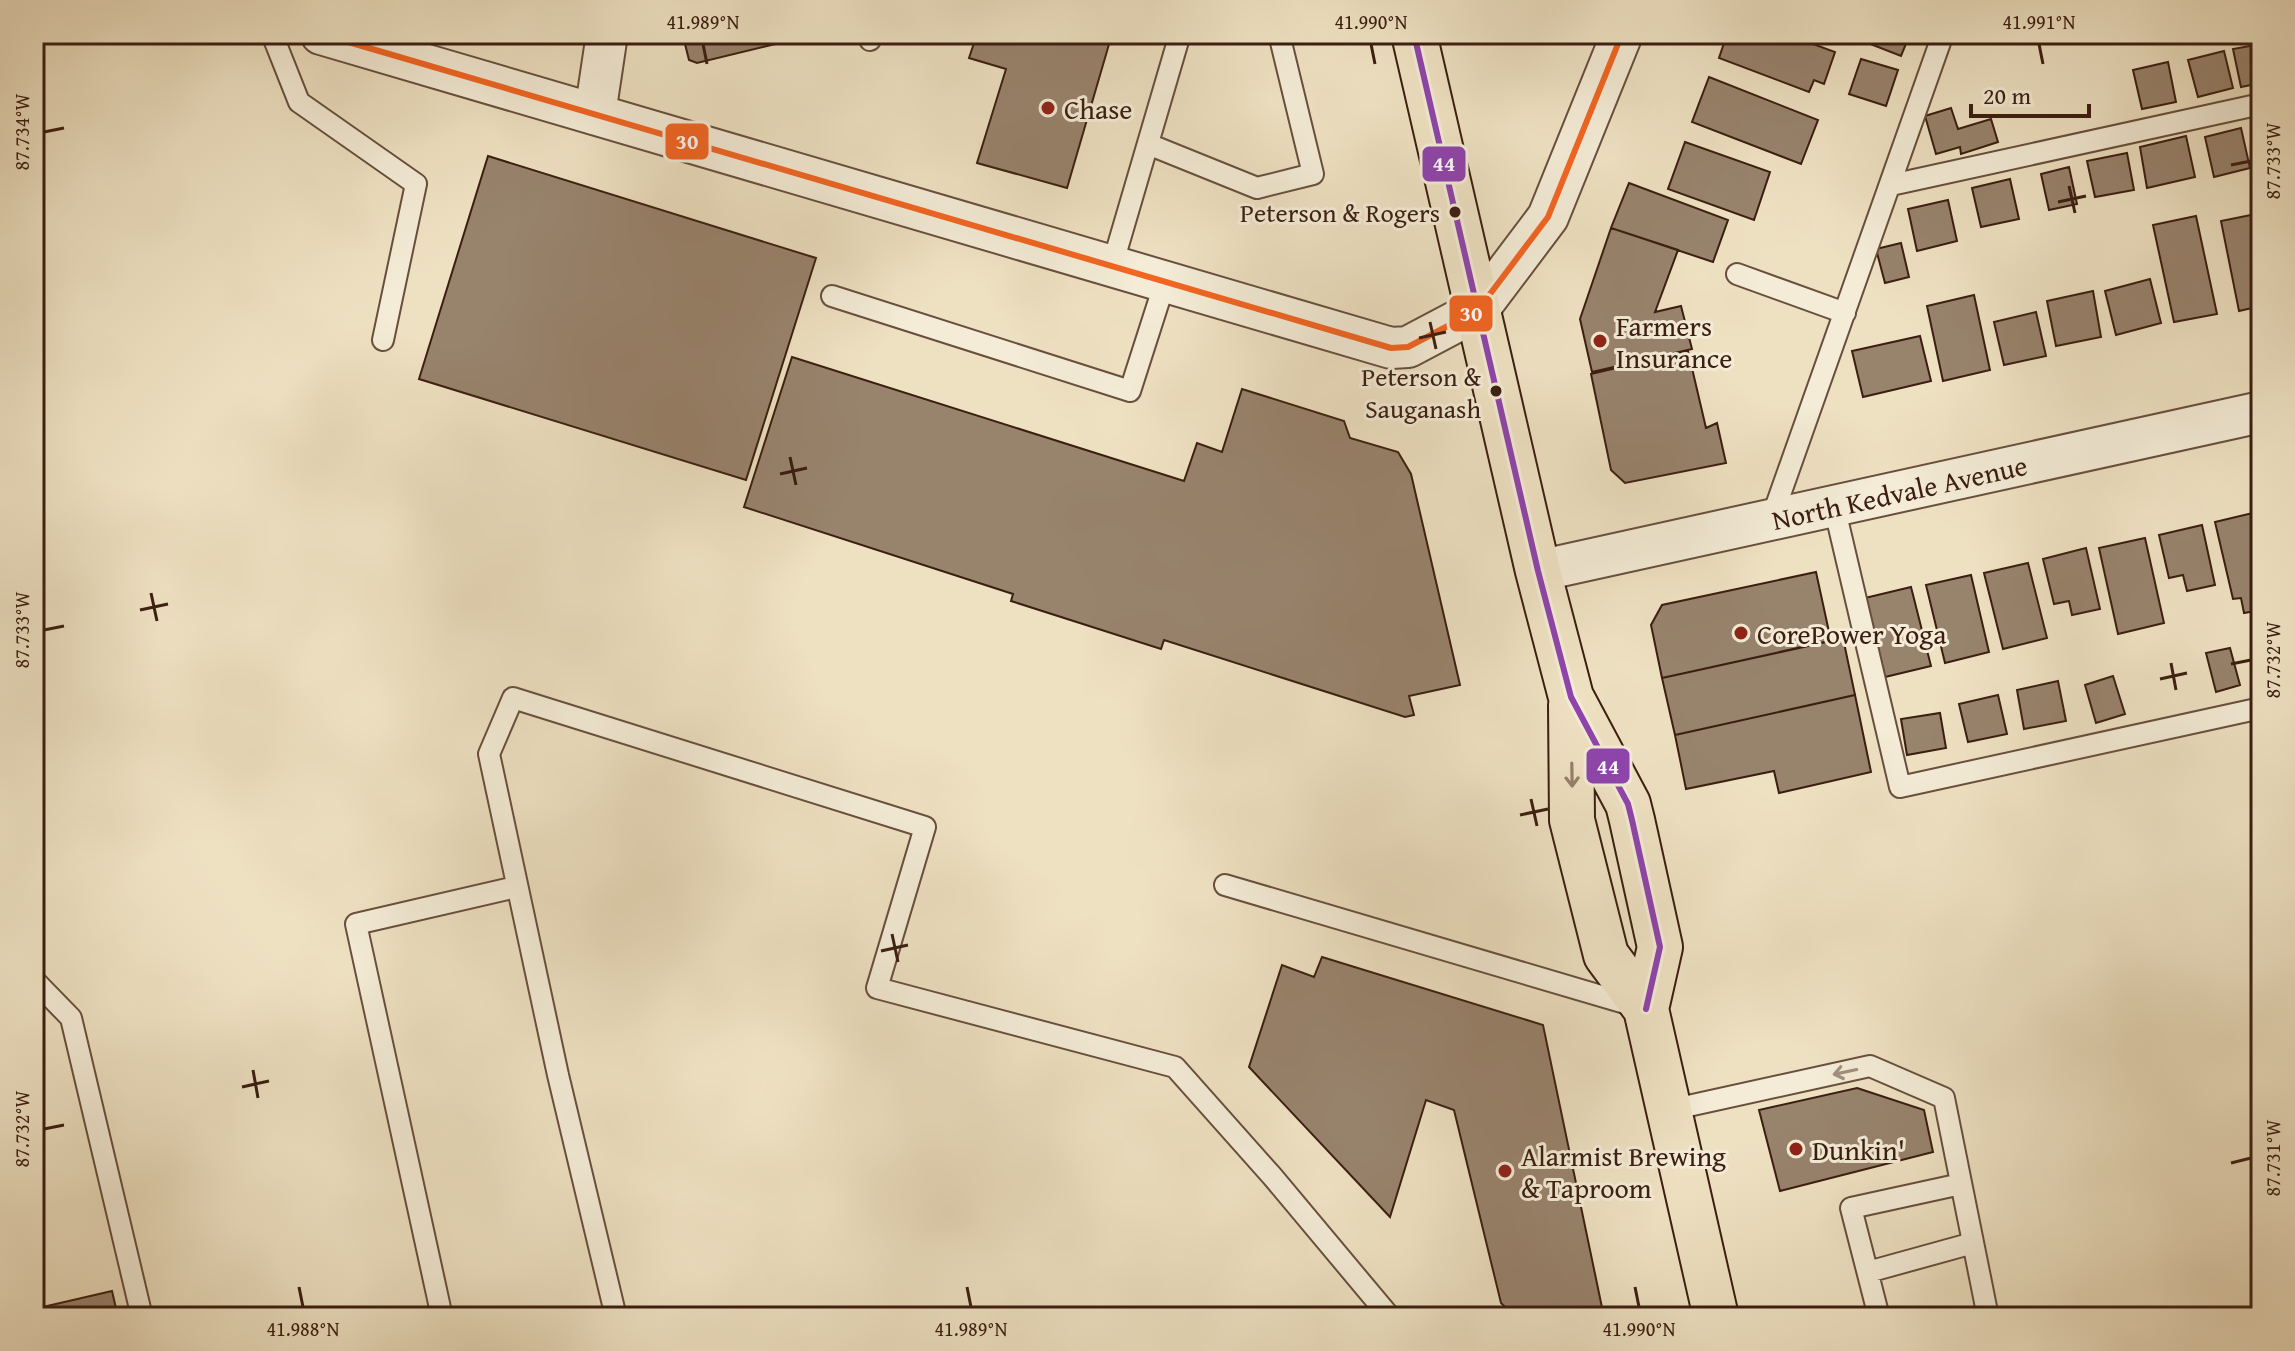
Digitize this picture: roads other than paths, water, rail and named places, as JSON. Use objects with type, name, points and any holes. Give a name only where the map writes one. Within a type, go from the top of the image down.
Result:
[{"type":"main road","points":[[1414,34],[1538,571],[1571,697],[1628,804],[1632,820],[1660,947],[1646,1009]]},
{"type":"main road","points":[[1571,697],[1572,820],[1606,955],[1646,1009],[1716,1317]]},
{"type":"street","points":[[321,34],[1391,348],[1408,347],[1478,310],[1548,217],[1622,34]]},
{"type":"street","points":[[595,114],[607,34]]},
{"type":"street","name":"North Kedvale Avenue","points":[[1538,571],[2261,412]]},
{"type":"lane","points":[[272,34],[299,102],[416,184],[383,340]]},
{"type":"lane","points":[[1112,266],[1180,34]]},
{"type":"lane","points":[[1148,144],[1257,188],[1313,174],[1279,34]]},
{"type":"lane","points":[[1771,520],[1943,34]]},
{"type":"lane","points":[[1891,185],[2261,104]]},
{"type":"lane","points":[[1737,274],[1845,313]]},
{"type":"lane","points":[[832,296],[1130,391],[1165,282]]},
{"type":"lane","points":[[1834,506],[1900,787],[2261,708]]},
{"type":"lane","points":[[616,1317],[516,887],[489,754],[513,698],[925,827],[877,988],[1175,1067],[1272,1176],[1390,1317]]},
{"type":"lane","points":[[1225,885],[1646,1009]]},
{"type":"lane","points":[[442,1317],[356,924],[516,887]]},
{"type":"lane","points":[[34,980],[71,1018],[142,1317]]},
{"type":"lane","points":[[1670,1110],[1870,1066],[1944,1098],[1988,1317]]},
{"type":"lane","points":[[1879,1317],[1851,1208],[1961,1184]]},
{"type":"lane","points":[[1868,1272],[1973,1243]]},
{"type":"place","name":"Chase","points":[[1048,108]]},
{"type":"place","name":"Peterson & Rogers","points":[[1455,212]]},
{"type":"place","name":"Farmers Insurance","points":[[1600,341]]},
{"type":"place","name":"Peterson & Sauganash","points":[[1496,391]]},
{"type":"place","name":"CorePower Yoga","points":[[1741,633]]},
{"type":"place","name":"Dunkin'","points":[[1796,1149]]},
{"type":"place","name":"Alarmist Brewing & Taproom","points":[[1505,1171]]}]
